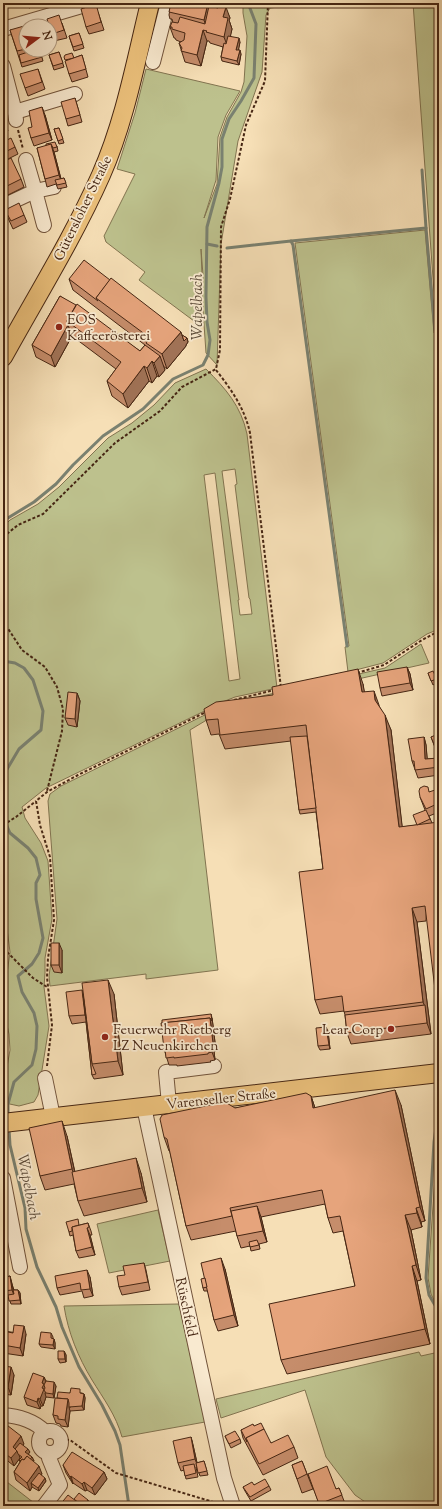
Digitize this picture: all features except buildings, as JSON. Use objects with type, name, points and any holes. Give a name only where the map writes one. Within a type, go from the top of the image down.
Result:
[{"type":"main road","name":"Gütersloher Straße","points":[[3,357],[81,217],[101,174],[112,147],[129,89],[150,3]]},
{"type":"main road","name":"Varenseller Straße","points":[[10,1122],[439,1073]]},
{"type":"street","points":[[3,29],[92,3]]},
{"type":"street","points":[[153,62],[168,3]]},
{"type":"street","points":[[3,66],[15,116],[74,94]]},
{"type":"street","points":[[26,160],[44,225]]},
{"type":"street","points":[[3,206],[35,191],[54,187]]},
{"type":"street","points":[[169,1104],[166,1072],[214,1066]]},
{"type":"street","points":[[45,1078],[53,1117]]},
{"type":"street","name":"Rüschfeld","points":[[144,1107],[224,1478],[232,1504]]},
{"type":"street","points":[[3,1178],[20,1267]]},
{"type":"street","points":[[3,1415],[13,1415],[39,1425],[45,1432]]},
{"type":"street","points":[[45,1432],[54,1432],[61,1439],[60,1446],[52,1453],[43,1450],[39,1444],[40,1437],[45,1432]]},
{"type":"street","points":[[44,1506],[60,1485],[49,1458],[49,1453]]},
{"type":"path","points":[[232,701],[281,689],[250,433],[247,419],[242,408],[216,370],[220,350],[221,227],[230,199],[246,125],[266,81],[268,3]]},
{"type":"path","points":[[15,116],[26,160]]},
{"type":"path","points":[[3,537],[18,524],[43,514],[115,443],[160,411],[182,386],[216,370]]},
{"type":"path","points":[[3,621],[22,650],[45,667],[57,687],[63,709],[62,731],[47,792]]},
{"type":"path","points":[[351,674],[384,665],[422,640],[439,632]]},
{"type":"path","points":[[3,825],[16,817],[47,792],[78,774],[210,710]]},
{"type":"path","points":[[36,801],[40,824],[50,857],[54,920],[48,958],[47,987],[52,1025],[45,1078]]},
{"type":"path","points":[[3,922],[8,952],[3,984]]},
{"type":"path","points":[[8,952],[33,978],[47,987]]},
{"type":"path","points":[[3,1017],[8,1050],[3,1070]]},
{"type":"path","points":[[61,1439],[70,1440],[116,1473],[224,1505],[232,1504]]},
{"type":"green space","points":[[243,3],[313,3],[270,8],[266,15],[262,72],[238,141],[221,244],[217,365],[206,353],[202,295],[203,275],[201,249],[202,276],[199,293],[202,327],[139,280],[145,272],[106,242],[104,236],[135,174],[117,169],[135,113],[146,69],[240,91],[226,115],[218,137],[216,180],[204,218],[217,184],[220,137],[227,117],[241,92],[244,82],[247,36],[243,13]]},
{"type":"green space","points":[[413,3],[439,3],[439,629],[427,634],[383,663],[348,672],[345,647],[349,646],[295,243],[425,230],[434,333],[437,333]]},
{"type":"green space","points":[[206,369],[232,398],[241,415],[247,434],[277,688],[235,697],[225,701],[46,788],[22,807],[25,818],[41,843],[48,861],[52,919],[45,958],[44,987],[49,1026],[38,1095],[34,1102],[19,1106],[5,1103],[3,1100],[3,1080],[10,1050],[9,1034],[3,1007],[10,952],[3,897],[3,527],[10,520],[38,504],[59,487],[108,438],[132,423],[154,405],[175,383]],"holes":[[[235,469],[237,484],[235,485],[252,614],[240,615],[222,471]],[[215,473],[240,679],[229,681],[204,475]]]},
{"type":"green space","points":[[421,644],[429,663],[225,709],[190,730],[218,970],[146,979],[146,974],[50,986],[49,976],[57,919],[48,801],[50,794],[61,786],[227,704],[385,668]]},
{"type":"green space","points":[[439,1120],[439,1310],[431,1294],[428,1278]]},
{"type":"green space","points":[[158,1210],[170,1261],[109,1273],[97,1224]]},
{"type":"green space","points":[[179,1304],[205,1422],[122,1437],[113,1414],[78,1353],[68,1325],[64,1306]]},
{"type":"green space","points":[[419,1352],[421,1356],[439,1352],[439,1506],[371,1506],[355,1495],[326,1457],[305,1390],[221,1418],[216,1399]]},
{"type":"green space","points":[[7,1482],[38,1506],[3,1506],[3,1487]]},
{"type":"waterway","name":"Wapelbach","points":[[3,521],[34,502],[56,484],[103,436],[143,409],[173,379],[203,365],[208,355],[210,340],[207,322],[206,297],[207,227],[222,167],[222,139],[229,119],[254,78],[256,24],[248,3]]},
{"type":"waterway","points":[[291,241],[426,228],[422,170]]},
{"type":"waterway","points":[[426,228],[435,330]]},
{"type":"waterway","points":[[227,248],[291,241],[293,245],[347,646]]},
{"type":"waterway","points":[[207,244],[217,246]]},
{"type":"waterway","name":"Wapelbach","points":[[3,661],[15,663],[24,668],[33,680],[43,711],[41,730],[19,749],[3,776]]},
{"type":"waterway","name":"Wapelbach","points":[[3,817],[10,833],[28,848],[36,858],[40,875],[36,883],[36,899],[43,938],[39,953],[32,964],[18,976],[22,992],[34,1013],[37,1026],[36,1049],[32,1065],[14,1082],[8,1104],[8,1117]]},
{"type":"waterway","points":[[439,1107],[434,1142],[426,1278],[429,1295],[439,1312]]},
{"type":"waterway","name":"Wapelbach","points":[[9,1129],[10,1145],[25,1208],[26,1229],[37,1267],[56,1307],[62,1327],[79,1367],[102,1405],[115,1431],[120,1445],[129,1506]]},
{"type":"place","name":"EOS Kaffeerösterei","points":[[59,327]]},
{"type":"place","name":"Lear Corp","points":[[391,1029]]},
{"type":"place","name":"Feuerwehr Rietberg LZ Neuenkirchen","points":[[105,1037]]}]
